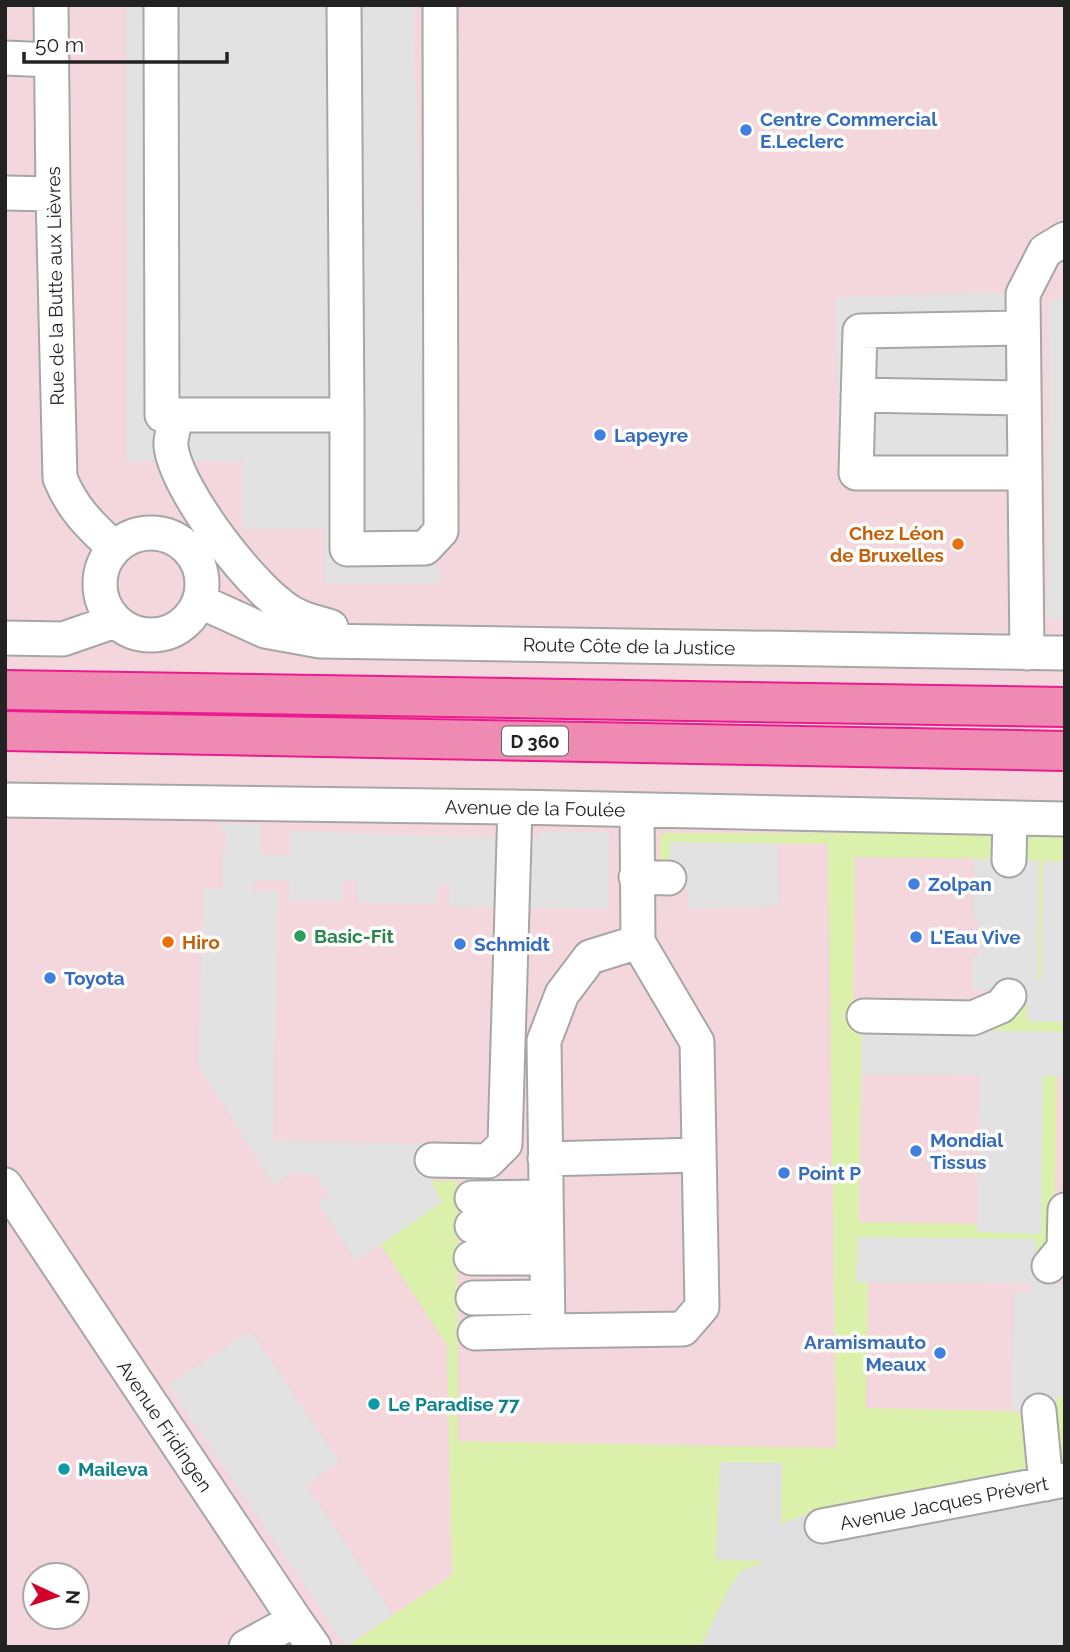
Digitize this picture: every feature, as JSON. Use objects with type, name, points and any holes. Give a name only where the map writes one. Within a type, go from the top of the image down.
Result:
[{"type":"highway","name":"D 360","points":[[5,690],[1065,707]]},
{"type":"highway","name":"D 360","points":[[5,731],[1065,751]]},
{"type":"street","name":"Rue de la Butte aux Lièvres","points":[[51,5],[60,478],[69,500],[114,548]]},
{"type":"street","points":[[161,5],[162,415],[346,415]]},
{"type":"street","points":[[344,5],[347,549],[425,548],[441,531],[440,5]]},
{"type":"street","points":[[5,58],[52,60]]},
{"type":"street","points":[[5,193],[53,194]]},
{"type":"street","points":[[1027,653],[1023,294],[1045,251],[1065,239]]},
{"type":"street","points":[[1023,328],[860,331],[856,473],[1025,473]]},
{"type":"street","points":[[858,395],[1024,398]]},
{"type":"street","points":[[177,415],[170,445],[181,479],[198,509],[255,583],[294,615],[381,642]]},
{"type":"street","points":[[145,533],[162,534],[178,540],[191,552],[200,567],[200,601],[191,617],[178,628],[163,635],[145,636],[129,631],[114,621],[105,608],[100,585],[105,561],[114,548],[128,538],[145,533]]},
{"type":"street","name":"Route Côte de la Justice","points":[[200,601],[265,631],[320,641],[1065,653]]},
{"type":"street","points":[[5,638],[63,639],[114,621]]},
{"type":"street","name":"Avenue de la Foulée","points":[[5,800],[242,814],[515,807],[1065,818]]},
{"type":"street","points":[[432,1160],[488,1161],[505,1144],[506,870],[515,807]]},
{"type":"street","points":[[475,1333],[683,1329],[702,1307],[697,1042],[638,942],[627,872],[637,810]]},
{"type":"street","points":[[1009,860],[1010,818]]},
{"type":"street","points":[[627,872],[669,878]]},
{"type":"street","points":[[548,1331],[544,1041],[562,994],[590,957],[638,942]]},
{"type":"street","points":[[864,1016],[973,1018],[1001,1006],[1009,996]]},
{"type":"street","points":[[545,1159],[699,1155]]},
{"type":"street","name":"Avenue Fridingen","points":[[5,1185],[245,1521],[295,1620],[314,1647]]},
{"type":"street","points":[[1049,1266],[1064,1248],[1065,1210]]},
{"type":"street","points":[[546,1227],[471,1227],[546,1227]]},
{"type":"street","points":[[473,1298],[547,1297]]},
{"type":"street","points":[[1039,1411],[1055,1482]]},
{"type":"street","name":"Avenue Jacques Prévert","points":[[822,1526],[1055,1482]]},
{"type":"street","points":[[246,1647],[295,1620]]},
{"type":"shaded area","points":[[5,5],[1065,5],[1065,1413],[844,1460],[710,1459],[457,1581],[359,1647],[5,1647]]},
{"type":"shaded area","points":[[126,5],[413,5],[433,566],[440,567],[441,584],[325,584],[325,529],[243,529],[243,461],[127,461]]},
{"type":"shaded area","points":[[1014,292],[1015,481],[839,484],[836,297]]},
{"type":"shaded area","points":[[1065,299],[1065,619],[1047,619],[1050,300]]},
{"type":"shaded area","points":[[218,824],[260,824],[260,848],[264,855],[290,855],[291,831],[501,838],[499,908],[449,906],[449,884],[438,884],[438,905],[357,902],[357,881],[342,881],[342,902],[289,900],[289,880],[260,880],[252,884],[251,891],[278,891],[273,1141],[433,1144],[431,1181],[442,1202],[356,1261],[318,1203],[329,1195],[316,1175],[293,1172],[274,1185],[198,1065],[204,889],[223,889],[226,835]]},
{"type":"shaded area","points":[[542,831],[609,832],[608,909],[525,908],[527,845]]},
{"type":"shaded area","points":[[670,842],[778,844],[779,906],[688,909],[688,889],[675,889],[669,878]]},
{"type":"shaded area","points":[[974,859],[1039,861],[1038,979],[1041,979],[1043,861],[1065,862],[1065,1022],[1027,1021],[1027,1004],[996,990],[972,990],[973,957],[978,956],[979,918],[973,917]]},
{"type":"shaded area","points":[[862,1028],[1065,1032],[1065,1076],[1043,1076],[1041,1234],[977,1232],[980,1075],[861,1074]]},
{"type":"shaded area","points":[[858,1237],[1036,1239],[1036,1255],[1045,1256],[1056,1283],[1065,1284],[1065,1397],[1057,1398],[1047,1411],[1012,1411],[1014,1293],[1032,1292],[1032,1283],[856,1282]]},
{"type":"shaded area","points":[[251,1331],[339,1462],[306,1485],[393,1615],[346,1647],[168,1385]]},
{"type":"shaded area","points":[[1065,1413],[1065,1647],[359,1647],[456,1454]]},
{"type":"green space","points":[[664,833],[984,833],[993,841],[996,859],[855,857],[853,1025],[992,1023],[1027,1004],[1027,1021],[1065,1022],[1065,1032],[862,1029],[859,1222],[977,1224],[977,1232],[1043,1075],[1057,1076],[1054,1243],[1045,1256],[1036,1255],[1036,1240],[856,1282],[868,1282],[866,1408],[1012,1411],[1025,1416],[1032,1466],[1027,1472],[812,1512],[781,1524],[782,1463],[720,1462],[716,1560],[766,1561],[741,1571],[728,1590],[701,1647],[346,1647],[452,1575],[447,1345],[380,1244],[442,1202],[431,1181],[457,1181],[458,1441],[836,1448],[828,844],[671,842],[669,861],[660,861],[660,837]]},
{"type":"green space","points":[[1030,835],[1065,836],[1065,862],[1043,861],[1041,979],[1037,979],[1039,861],[1022,860],[1022,843]]},
{"type":"green space","points":[[1065,1397],[1065,1460],[1059,1461],[1051,1405],[1057,1398]]},
{"type":"place","name":"Centre Commercial E.Leclerc","points":[[746,130]]},
{"type":"place","name":"Lapeyre","points":[[600,435]]},
{"type":"place","name":"Chez Léon de Bruxelles","points":[[958,544]]},
{"type":"place","name":"Zolpan","points":[[914,884]]},
{"type":"place","name":"Basic-Fit","points":[[300,936]]},
{"type":"place","name":"L'Eau Vive","points":[[916,937]]},
{"type":"place","name":"Hiro","points":[[168,942]]},
{"type":"place","name":"Schmidt","points":[[460,944]]},
{"type":"place","name":"Toyota","points":[[50,978]]},
{"type":"place","name":"Mondial Tissus","points":[[916,1151]]},
{"type":"place","name":"Point P","points":[[784,1173]]},
{"type":"place","name":"Aramismauto Meaux","points":[[940,1353]]},
{"type":"place","name":"Le Paradise 77","points":[[374,1404]]},
{"type":"place","name":"Maileva","points":[[64,1469]]}]
